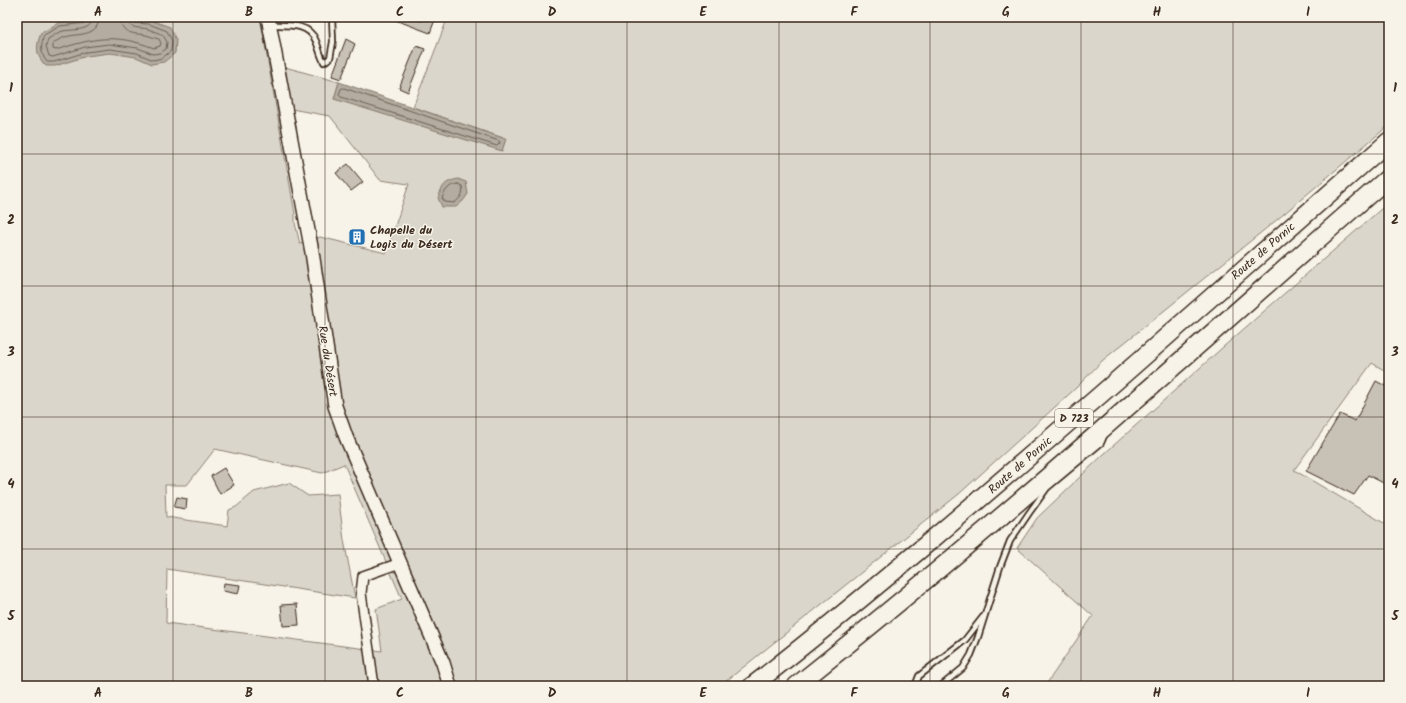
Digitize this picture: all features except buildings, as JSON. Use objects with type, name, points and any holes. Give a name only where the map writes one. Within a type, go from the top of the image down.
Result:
[{"type":"highway","name":"Route de Pornic","points":[[752,686],[870,592],[938,535],[1389,141]]},
{"type":"highway","name":"D 723","points":[[796,686],[903,600],[1111,422],[1389,177]]},
{"type":"street","name":"Rue du Désert","points":[[269,21],[311,244],[335,406],[344,431],[443,663],[450,686]]},
{"type":"street","points":[[374,686],[361,594],[363,576],[400,563]]},
{"type":"lane","points":[[269,21],[300,26],[310,31],[316,40],[324,62],[330,58],[333,42],[332,17]]},
{"type":"lane","points":[[941,686],[963,668],[971,655],[986,614],[1000,567],[1014,536],[1047,488],[1101,443],[1111,422]]},
{"type":"lane","points":[[915,686],[919,676],[965,640],[986,614]]},
{"type":"shaded area","points":[[17,17],[260,17],[295,214],[295,223],[300,244],[320,237],[386,253],[409,184],[380,180],[330,116],[291,109],[285,67],[339,82],[334,99],[506,139],[413,107],[448,17],[1389,17],[1389,125],[1279,218],[1103,360],[1077,387],[959,494],[720,686],[17,686]],"holes":[[[215,449],[322,473],[344,464],[402,599],[376,609],[382,651],[166,623],[167,569],[355,598],[344,540],[338,494],[308,496],[289,483],[254,492],[236,507],[229,510],[227,526],[166,517],[165,485],[187,485]]]},
{"type":"shaded area","points":[[1389,202],[1389,373],[1372,363],[1294,470],[1389,526],[1389,686],[1045,686],[1093,616],[1017,548],[1037,518],[1104,454],[1222,348]]},
{"type":"water","points":[[98,17],[150,20],[170,27],[176,40],[175,53],[164,62],[152,64],[136,57],[110,53],[87,56],[55,66],[46,66],[42,62],[38,54],[37,46],[41,33],[58,23]]},
{"type":"water","points":[[339,82],[506,139],[502,151],[334,99]]},
{"type":"water","points":[[458,179],[466,182],[468,194],[456,207],[442,207],[438,198],[443,187],[450,181]]},
{"type":"place","name":"Chapelle du Logis du Désert","points":[[357,237]]}]
